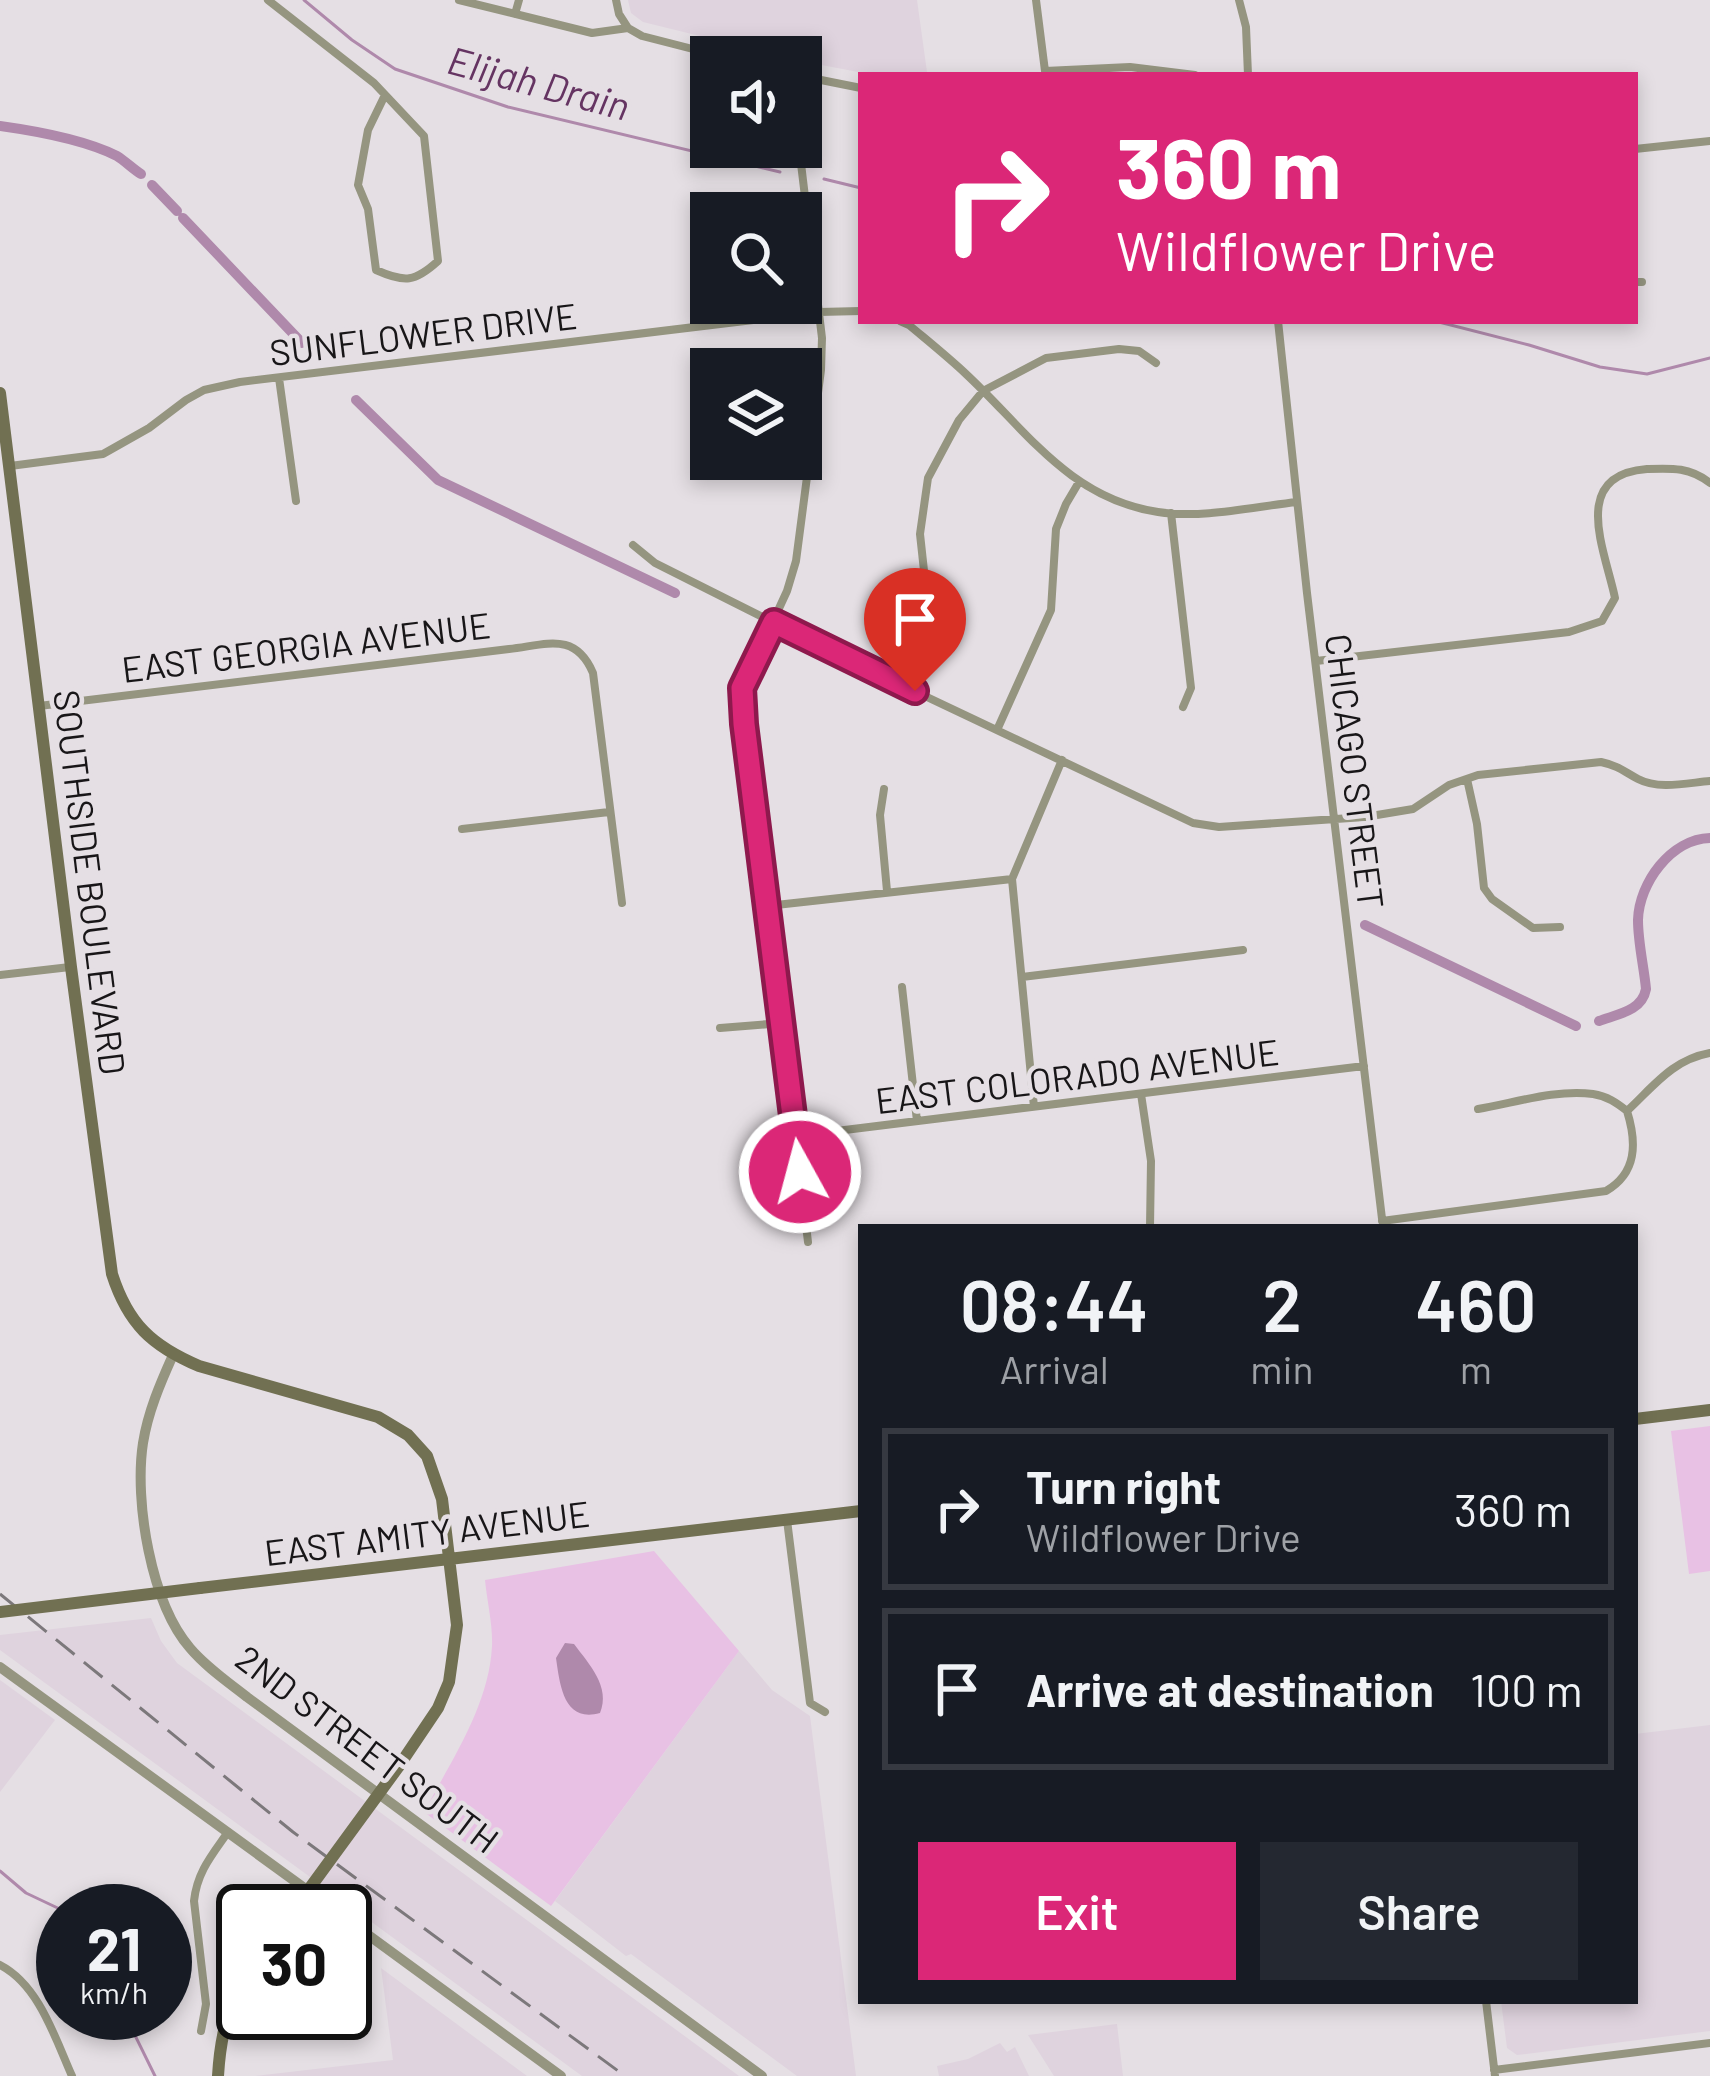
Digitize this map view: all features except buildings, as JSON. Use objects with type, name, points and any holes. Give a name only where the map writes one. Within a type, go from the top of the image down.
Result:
[{"type":"main road","name":"SOUTHSIDE BOULEVARD","points":[[0,393],[112,1274],[133,1319],[173,1355]]},
{"type":"main road","points":[[173,1355],[378,1417],[408,1435],[428,1456],[442,1499],[457,1625],[449,1682],[438,1708],[399,1766],[312,1884]]},
{"type":"main road","points":[[1638,1419],[1710,1410]]},
{"type":"main road","name":"EAST AMITY AVENUE","points":[[0,1612],[858,1511]]},
{"type":"main road","points":[[218,2076],[221,2040]]},
{"type":"street","points":[[268,0],[374,83],[424,136],[438,261],[421,277],[397,280],[376,271],[368,208],[358,185],[368,130],[385,95]]},
{"type":"street","points":[[459,0],[592,33],[628,28]]},
{"type":"street","points":[[515,14],[519,0]]},
{"type":"street","points":[[616,0],[628,28],[690,48]]},
{"type":"street","points":[[1036,0],[1045,71],[1130,67],[1171,72]]},
{"type":"street","points":[[1239,0],[1246,27],[1248,72]]},
{"type":"street","points":[[822,80],[858,87]]},
{"type":"street","points":[[1638,149],[1710,141]]},
{"type":"street","name":"SUNFLOWER DRIVE","points":[[822,312],[858,311]]},
{"type":"street","name":"SUNFLOWER DRIVE","points":[[10,466],[103,454],[204,390],[721,324]]},
{"type":"street","points":[[907,324],[1065,472],[1099,495],[1171,513],[1297,502]]},
{"type":"street","name":"CHICAGO STREET","points":[[1278,324],[1383,1224]]},
{"type":"street","points":[[925,580],[920,534],[928,478],[958,420],[983,391],[1046,358],[1119,349],[1139,351],[1156,363]]},
{"type":"street","points":[[279,378],[296,500]]},
{"type":"street","points":[[1316,661],[1569,632],[1602,622],[1616,598],[1596,507],[1605,486],[1628,471],[1678,467],[1710,483]]},
{"type":"street","points":[[803,480],[796,561],[774,622],[742,688],[808,1242]]},
{"type":"street","points":[[997,730],[1051,610],[1056,529],[1079,482]]},
{"type":"street","points":[[1171,513],[1191,688],[1183,707]]},
{"type":"street","points":[[633,545],[656,563],[774,622],[1193,823],[1219,827],[1413,809],[1467,779],[1601,762],[1658,785],[1710,781]]},
{"type":"street","name":"EAST GEORGIA AVENUE","points":[[39,706],[562,644],[579,649],[593,673],[609,812]]},
{"type":"street","points":[[1034,1107],[1012,879],[1062,760]]},
{"type":"street","points":[[1467,779],[1484,888],[1533,928],[1560,927]]},
{"type":"street","points":[[884,789],[880,815],[887,891]]},
{"type":"street","points":[[463,829],[609,812],[622,904]]},
{"type":"street","points":[[767,906],[1012,879]]},
{"type":"street","points":[[1022,977],[1243,950]]},
{"type":"street","points":[[0,975],[71,967]]},
{"type":"street","points":[[902,986],[917,1121]]},
{"type":"street","points":[[721,1028],[782,1023]]},
{"type":"street","points":[[1627,1112],[1666,1072],[1690,1057],[1710,1053]]},
{"type":"street","name":"EAST COLORADO AVENUE","points":[[796,1136],[1364,1066]]},
{"type":"street","points":[[1141,1094],[1151,1161],[1150,1224]]},
{"type":"street","points":[[1383,1224],[1606,1191],[1629,1168],[1633,1130],[1627,1112],[1613,1100],[1594,1094],[1558,1095],[1478,1109]]},
{"type":"street","name":"2ND STREET SOUTH","points":[[173,1355],[148,1420],[141,1483],[152,1572],[166,1610],[190,1648],[262,1708],[762,2076]]},
{"type":"street","points":[[787,1520],[810,1703],[826,1712]]},
{"type":"street","points":[[0,1666],[299,1884]]},
{"type":"street","points":[[201,2031],[206,2004],[196,1885],[201,1870],[229,1832]]},
{"type":"street","points":[[372,1938],[561,2076]]},
{"type":"street","points":[[0,1965],[15,1973],[42,2010],[72,2076]]},
{"type":"street","points":[[1486,2004],[1495,2073],[1710,2043]]},
{"type":"shaded area","points":[[628,0],[917,0],[927,72],[858,72],[822,65],[822,36],[700,36],[643,22],[631,13]]},
{"type":"shaded area","points":[[1710,1426],[1710,1571],[1689,1574],[1671,1431]]},
{"type":"shaded area","points":[[654,1551],[739,1651],[551,1906],[424,1812],[484,1690],[492,1646],[485,1580]]},
{"type":"shaded area","points":[[151,1618],[177,1663],[739,2076],[582,2076],[372,1922],[372,1884],[320,1884],[0,1650],[0,1635]]},
{"type":"shaded area","points":[[565,1643],[574,1644],[597,1676],[603,1694],[600,1713],[578,1713],[566,1700],[556,1658]]},
{"type":"shaded area","points":[[739,1651],[772,1690],[810,1716],[856,2076],[797,2076],[555,1901]]},
{"type":"shaded area","points":[[0,1680],[55,1720],[0,1792]]},
{"type":"shaded area","points":[[1710,1725],[1710,2031],[1517,2055],[1507,2048],[1501,2004],[1638,2004],[1638,1734]]},
{"type":"shaded area","points":[[381,1968],[527,2076],[255,2076],[393,2060]]},
{"type":"shaded area","points":[[1117,2024],[1123,2076],[1054,2076],[1028,2035]]},
{"type":"shaded area","points":[[1000,2043],[1007,2052],[1015,2047],[1029,2076],[939,2076],[937,2066],[968,2059]]},
{"type":"waterway","name":"Elijah Drain","points":[[304,0],[395,69],[508,107],[780,172]]},
{"type":"waterway","points":[[0,126],[90,145],[117,156],[141,174]]},
{"type":"waterway","name":"Elijah Drain","points":[[824,179],[858,187]]},
{"type":"waterway","points":[[152,185],[177,211]]},
{"type":"waterway","points":[[183,218],[302,343]]},
{"type":"waterway","name":"Elijah Drain","points":[[1447,324],[1600,367],[1647,374],[1710,358]]},
{"type":"waterway","points":[[356,400],[438,480],[675,593]]},
{"type":"waterway","points":[[1599,1021],[1628,1011],[1644,996],[1638,920],[1651,878],[1682,846],[1710,838]]},
{"type":"waterway","points":[[1365,925],[1576,1026]]},
{"type":"waterway","points":[[0,1871],[36,1898]]},
{"type":"waterway","points":[[137,2040],[155,2076]]},
{"type":"railway","points":[[0,1594],[293,1832],[625,2076]]},
{"type":"route","points":[[800,1172],[742,688],[774,622],[915,691]]}]
